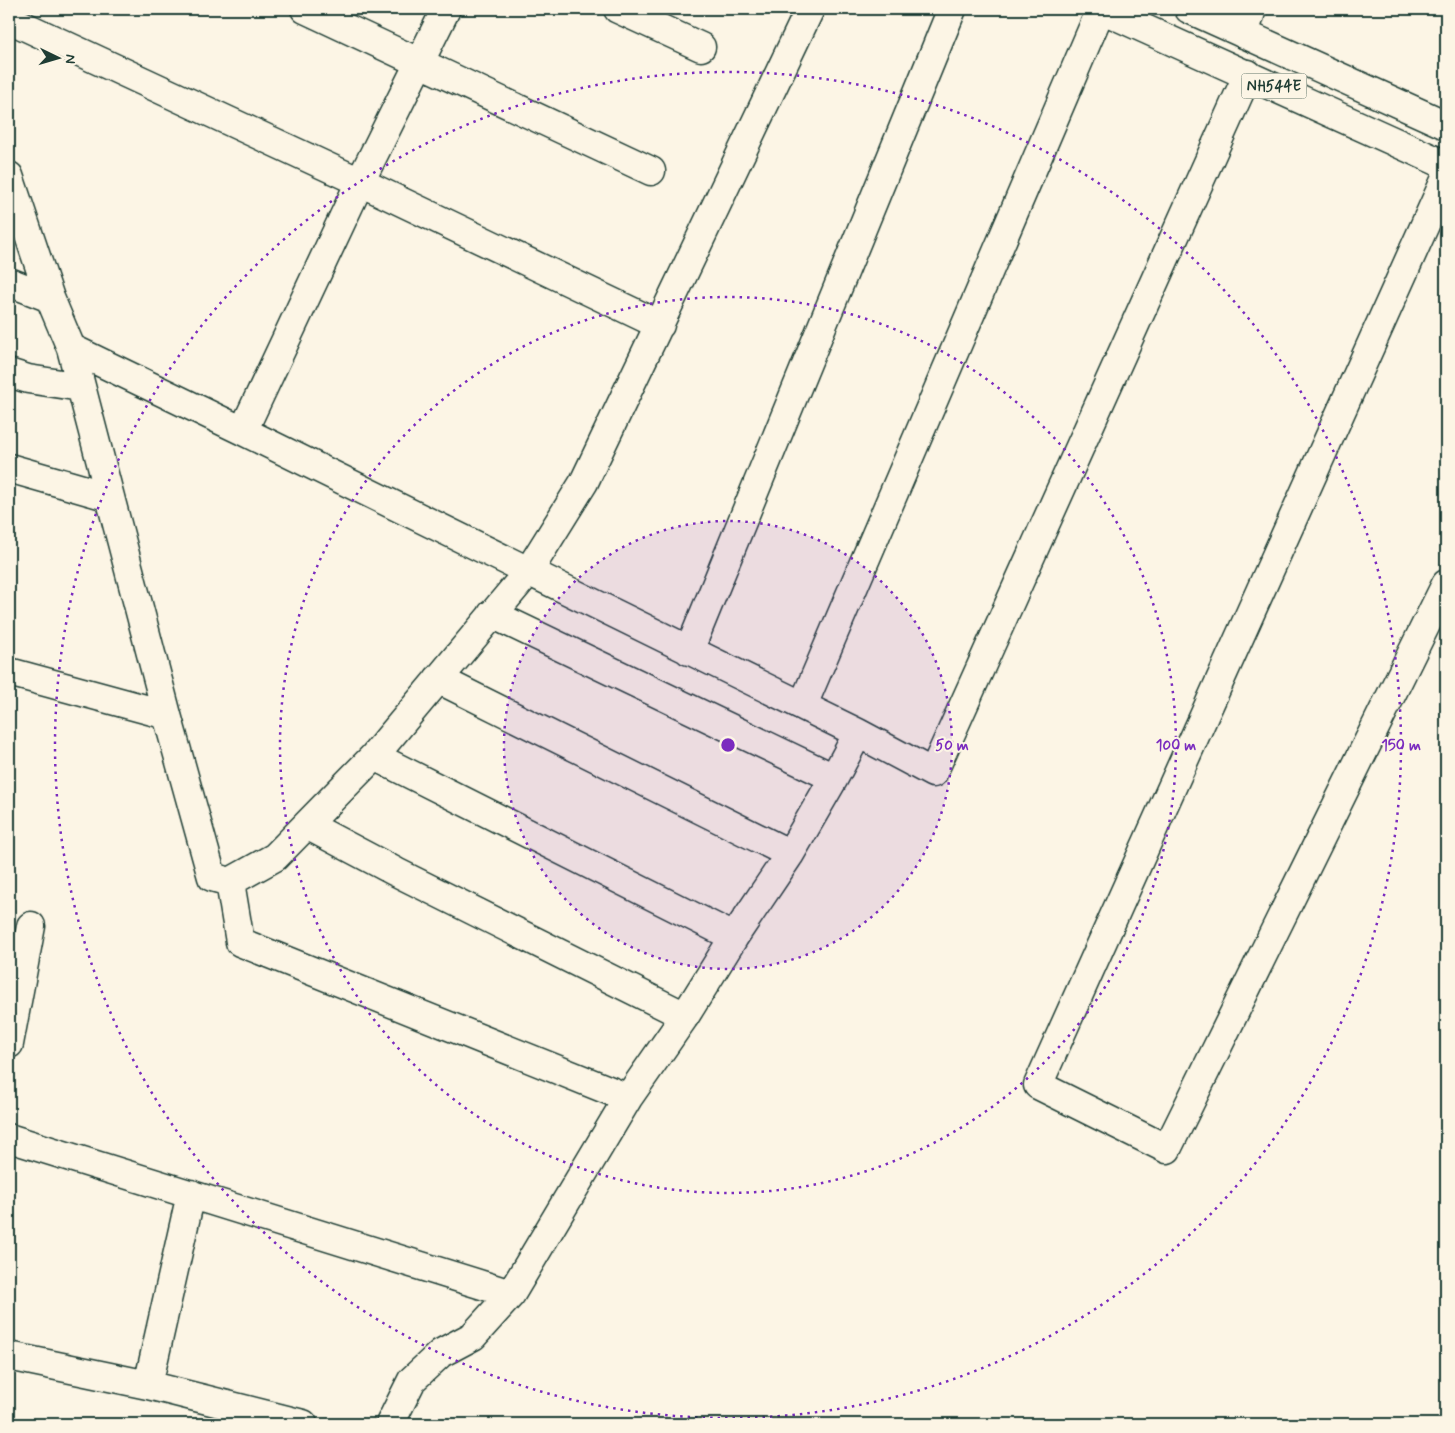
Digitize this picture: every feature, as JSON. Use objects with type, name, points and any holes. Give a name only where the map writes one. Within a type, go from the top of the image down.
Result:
[{"type":"main road","points":[[305,9],[651,171]]},
{"type":"main road","points":[[242,431],[360,182],[446,9]]},
{"type":"main road","points":[[618,9],[701,47]]},
{"type":"main road","points":[[9,176],[50,298],[71,348],[167,715],[212,877],[230,882],[275,857],[374,756],[528,572],[584,482],[810,9]]},
{"type":"main road","points":[[689,650],[952,9]]},
{"type":"main road","points":[[803,705],[1101,9]]},
{"type":"main road","name":"NH544E","points":[[1101,9],[1446,165]]},
{"type":"main road","name":"NH544E","points":[[1189,9],[1446,125]]},
{"type":"main road","points":[[1244,34],[1252,9]]},
{"type":"main road","points":[[9,18],[660,325]]},
{"type":"main road","points":[[71,348],[803,705],[933,773],[1248,74]]},
{"type":"main road","points":[[1446,178],[1038,1085],[1168,1149],[1446,584]]},
{"type":"main road","points":[[9,282],[50,298]]},
{"type":"main road","points":[[9,373],[28,380],[81,386]]},
{"type":"main road","points":[[9,468],[110,497]]},
{"type":"main road","points":[[492,614],[834,778]]},
{"type":"main road","points":[[9,672],[167,715]]},
{"type":"main road","points":[[438,679],[790,854]]},
{"type":"main road","points":[[390,1424],[412,1380],[441,1353],[473,1336],[511,1294],[628,1098],[685,1016],[734,937],[790,854],[858,733]]},
{"type":"main road","points":[[374,756],[734,937]]},
{"type":"main road","points":[[307,825],[396,872],[685,1016]]},
{"type":"main road","points":[[230,882],[240,942],[628,1098]]},
{"type":"main road","points":[[9,1044],[31,926]]},
{"type":"main road","points":[[9,1138],[511,1294]]},
{"type":"main road","points":[[148,1385],[191,1194]]},
{"type":"main road","points":[[9,1356],[148,1385],[304,1424]]}]
